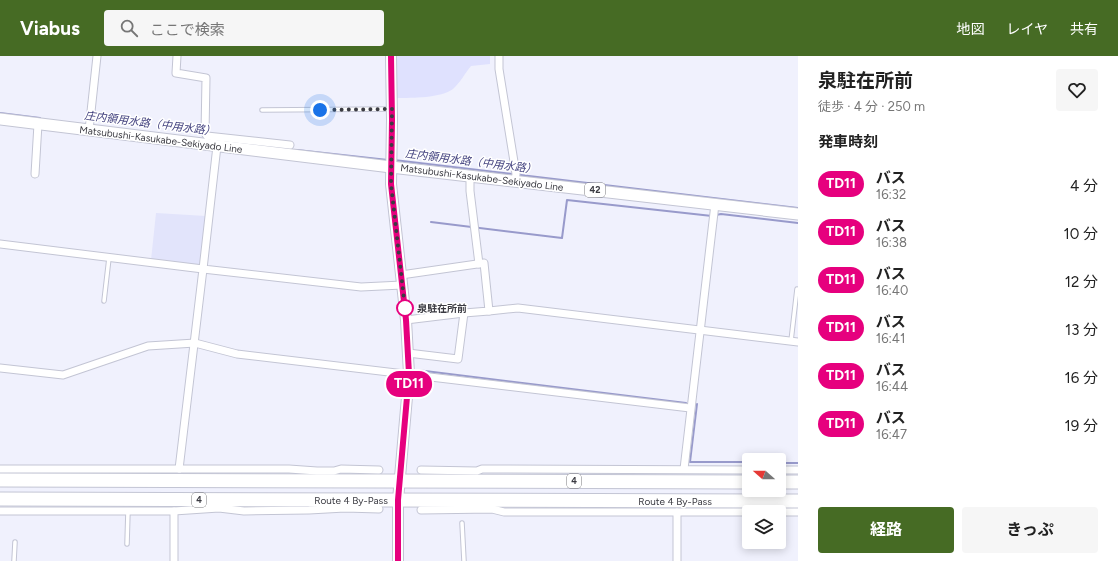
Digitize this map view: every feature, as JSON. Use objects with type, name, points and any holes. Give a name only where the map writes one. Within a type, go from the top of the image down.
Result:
[{"type":"highway","name":"Route 4 By-Pass","points":[[0,480],[138,475],[399,480],[458,476],[742,482]]},
{"type":"highway","points":[[786,482],[798,482]]},
{"type":"highway","name":"Route 4 By-Pass","points":[[0,499],[218,504],[398,500],[480,505],[690,507],[798,501]]},
{"type":"main road","points":[[390,56],[392,109],[391,184],[406,320],[409,374],[399,480],[398,561]]},
{"type":"main road","name":"Matsubushi-Kasukabe-Sekiyado Line","points":[[0,119],[217,146],[230,143],[391,167],[798,214]]},
{"type":"street","points":[[89,130],[97,56]]},
{"type":"street","points":[[177,56],[176,73],[206,78],[205,133],[207,136],[230,143],[290,145]]},
{"type":"street","points":[[499,56],[499,69],[516,174],[515,181]]},
{"type":"street","points":[[35,174],[38,124]]},
{"type":"street","points":[[179,469],[217,146]]},
{"type":"street","points":[[470,176],[470,191],[480,264]]},
{"type":"street","points":[[684,469],[715,204]]},
{"type":"street","points":[[0,244],[361,287],[484,263],[489,311]]},
{"type":"street","points":[[406,320],[518,308],[795,342]]},
{"type":"street","points":[[408,353],[458,359],[464,313]]},
{"type":"street","points":[[0,368],[63,375],[148,346],[194,343],[237,354],[690,408]]},
{"type":"street","points":[[0,469],[138,475],[179,469],[289,469],[317,471],[334,471],[341,469],[379,470]]},
{"type":"street","points":[[421,470],[458,476],[482,469],[742,470]]},
{"type":"street","points":[[786,470],[798,470]]},
{"type":"street","points":[[0,511],[174,511],[218,504],[244,511],[345,508],[379,509]]},
{"type":"street","points":[[421,510],[480,505],[504,512],[677,512],[690,507],[742,511]]},
{"type":"street","points":[[174,511],[174,561]]},
{"type":"street","points":[[677,512],[677,561]]},
{"type":"street","points":[[786,512],[798,512]]},
{"type":"lane","points":[[262,110],[392,109]]},
{"type":"lane","points":[[104,301],[109,258]]},
{"type":"lane","points":[[795,342],[797,289]]},
{"type":"lane","points":[[127,544],[128,511]]},
{"type":"lane","points":[[462,523],[464,561]]},
{"type":"lane","points":[[14,561],[15,542]]},
{"type":"shaded area","points":[[396,56],[490,56],[490,64],[471,66],[456,87],[448,92],[426,97],[397,98]]},
{"type":"shaded area","points":[[156,213],[206,216],[202,265],[151,260]]},
{"type":"waterway","name":"庄内領用水路（中用水路）","points":[[0,113],[40,118]]},
{"type":"waterway","name":"庄内領用水路（中用水路）","points":[[297,150],[388,160]]},
{"type":"waterway","name":"庄内領用水路（中用水路）","points":[[394,160],[798,208]]},
{"type":"waterway","points":[[431,222],[562,238],[567,200],[712,216]]},
{"type":"waterway","points":[[716,215],[721,214],[798,223]]},
{"type":"waterway","points":[[417,370],[686,403]]},
{"type":"waterway","points":[[697,404],[690,462],[742,462]]},
{"type":"waterway","points":[[786,463],[798,463]]},
{"type":"bus line","name":"TD11","points":[[391,56],[391,184],[406,320],[409,374],[398,500],[398,561]]},
{"type":"place","name":"泉駐在所前","points":[[405,308]]},
{"type":"route","points":[[320,110],[392,109],[391,184],[405,308]]}]
